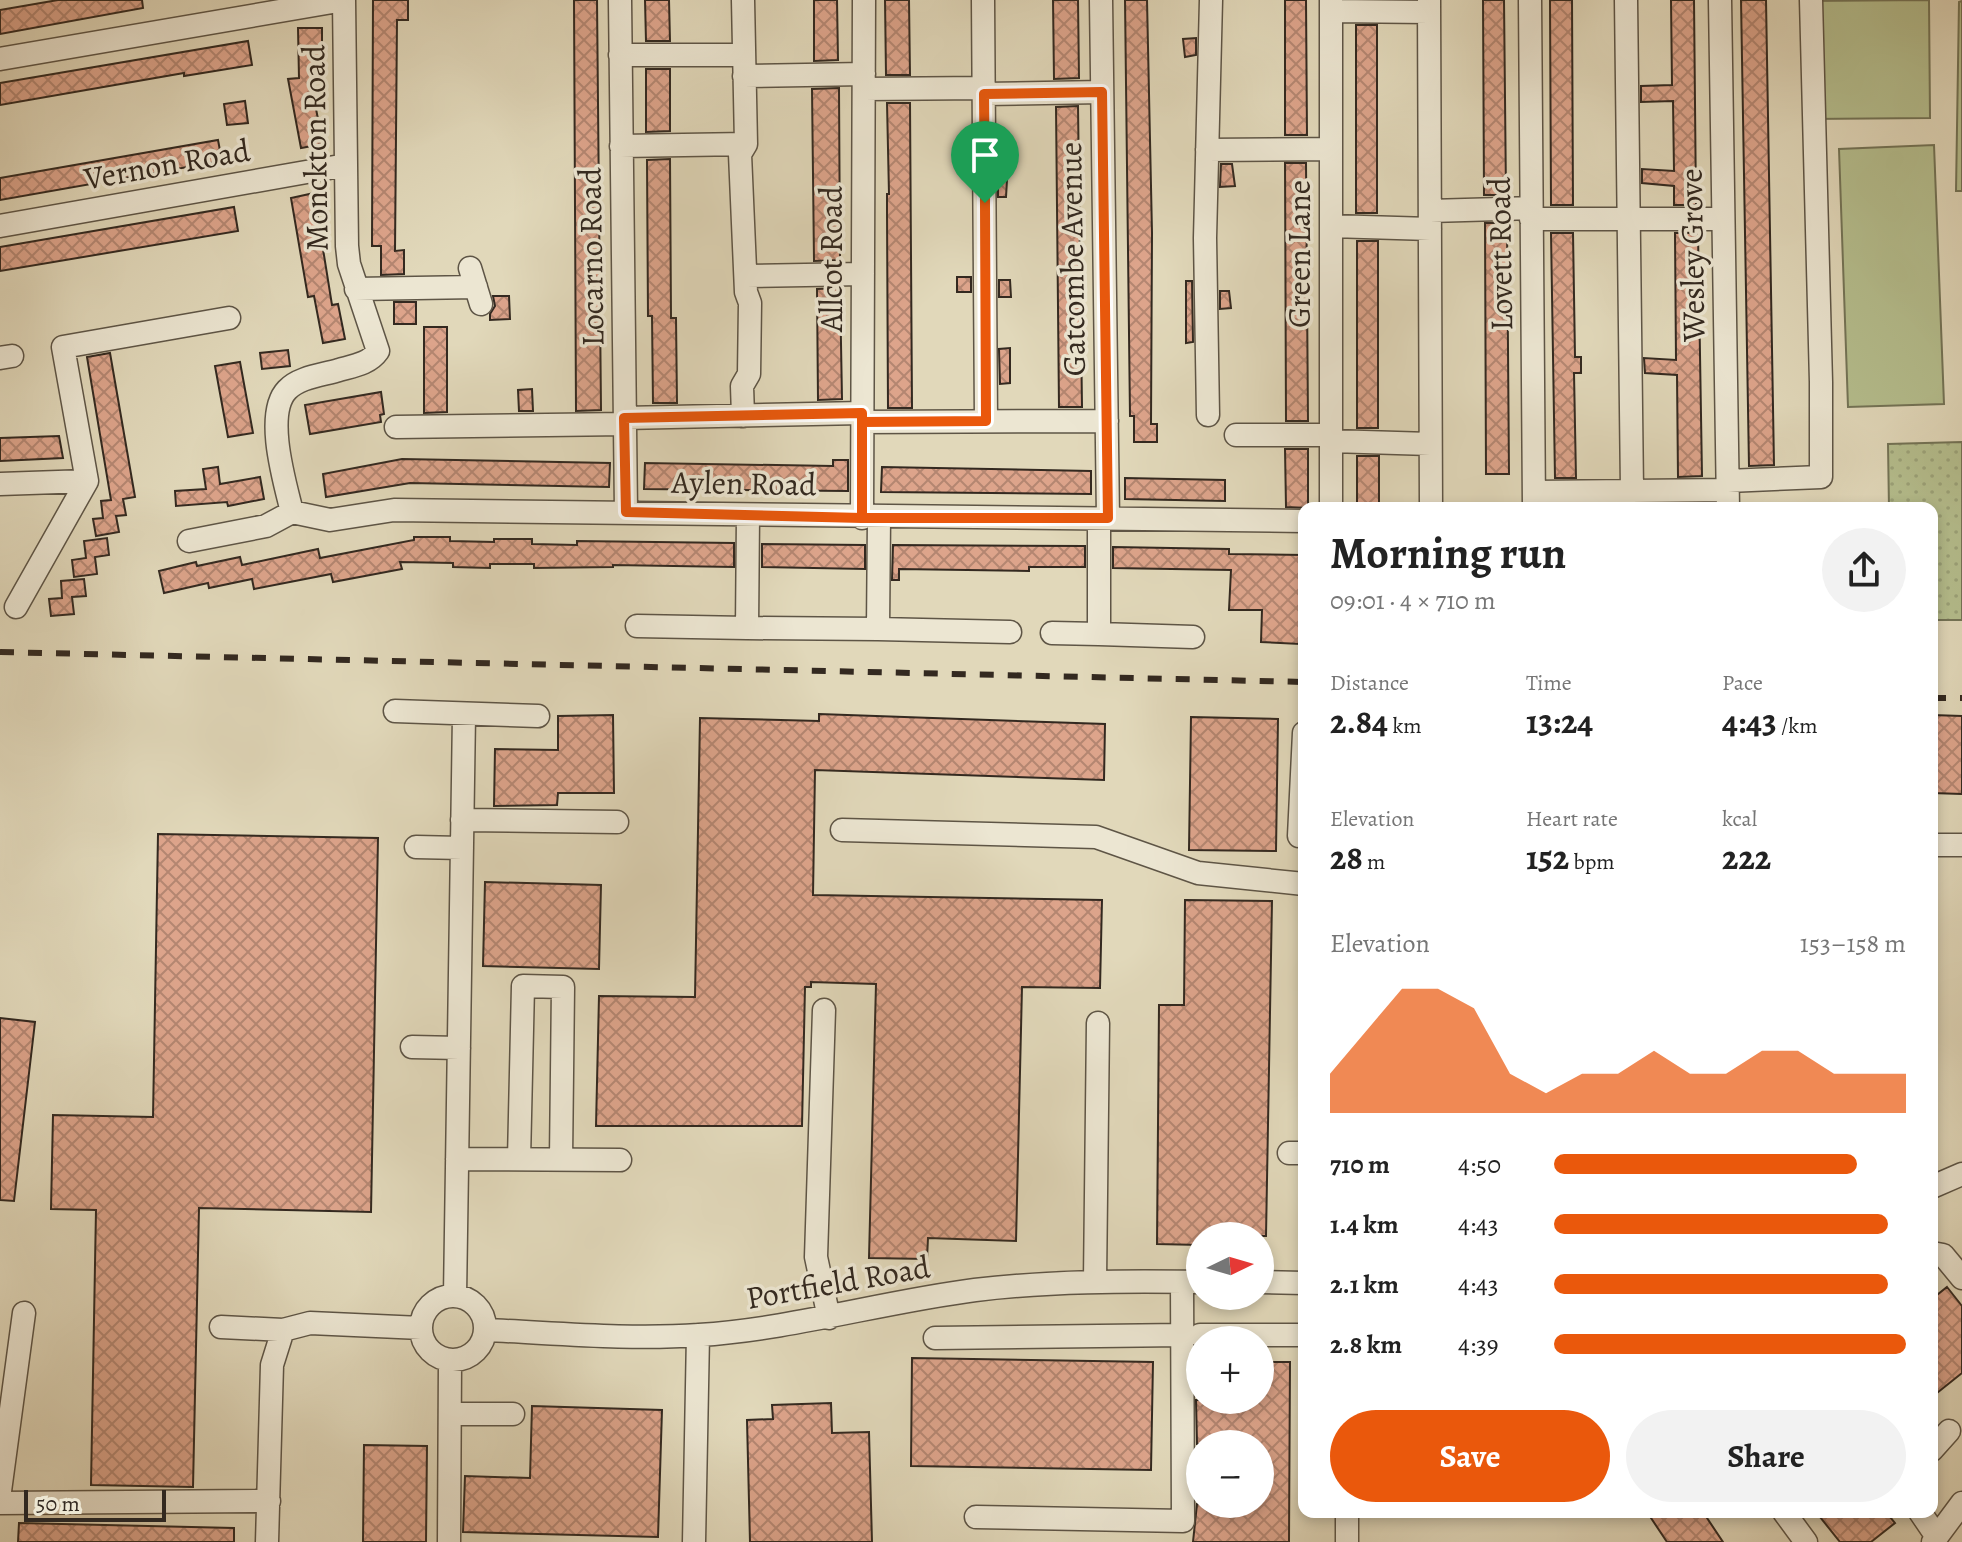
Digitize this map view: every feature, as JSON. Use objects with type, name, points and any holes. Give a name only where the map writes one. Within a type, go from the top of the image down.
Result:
[{"type":"street","points":[[0,59],[344,0]]},
{"type":"street","name":"Monckton Road","points":[[292,512],[275,421],[278,404],[286,390],[297,382],[360,365],[373,358],[378,351],[356,289],[347,246],[344,0]]},
{"type":"street","name":"Locarno Road","points":[[620,0],[626,512]]},
{"type":"street","points":[[743,0],[746,144],[740,154],[750,303],[749,374],[742,386],[743,416]]},
{"type":"street","name":"Allcot Road","points":[[864,0],[862,417],[878,629]]},
{"type":"street","points":[[983,0],[986,421]]},
{"type":"street","name":"Gatcombe Avenue","points":[[1099,634],[1107,421],[1101,0]]},
{"type":"street","points":[[1208,415],[1205,238],[1211,0]]},
{"type":"street","name":"Lovett Road","points":[[1530,0],[1534,500]]},
{"type":"street","points":[[1626,0],[1632,490]]},
{"type":"street","name":"Wesley Grove","points":[[1720,0],[1728,493]]},
{"type":"street","points":[[1534,500],[1632,490],[1728,493],[1821,477],[1811,0]]},
{"type":"street","points":[[1331,5],[1429,6],[1431,502]]},
{"type":"street","name":"Green Lane","points":[[1331,5],[1331,502]]},
{"type":"street","points":[[620,55],[744,65],[864,82],[984,91],[1102,92]]},
{"type":"street","points":[[621,146],[746,144]]},
{"type":"street","points":[[1207,150],[1331,149]]},
{"type":"street","name":"Vernon Road","points":[[0,226],[346,165]]},
{"type":"street","points":[[1331,226],[1531,214],[1628,221],[1723,219]]},
{"type":"street","points":[[746,276],[863,274]]},
{"type":"street","points":[[356,289],[475,286]]},
{"type":"street","points":[[16,607],[87,481],[63,347],[229,318]]},
{"type":"street","points":[[396,427],[743,416],[1107,421]]},
{"type":"street","points":[[1236,435],[1430,444]]},
{"type":"street","points":[[0,484],[87,481]]},
{"type":"street","name":"Aylen Road","points":[[292,512],[330,520],[394,510],[1298,521]]},
{"type":"street","points":[[189,541],[266,526],[292,512]]},
{"type":"street","points":[[747,628],[748,515]]},
{"type":"street","points":[[637,626],[1010,632]]},
{"type":"street","points":[[1052,633],[1193,637]]},
{"type":"street","points":[[395,711],[538,716]]},
{"type":"street","points":[[455,1296],[464,715]]},
{"type":"street","points":[[462,820],[617,822]]},
{"type":"street","points":[[842,830],[1096,837],[1198,873],[1298,883]]},
{"type":"street","points":[[1938,845],[1962,845]]},
{"type":"street","points":[[416,847],[462,848]]},
{"type":"street","points":[[519,1159],[523,986],[563,987],[561,1159]]},
{"type":"street","points":[[824,1010],[816,1257],[829,1318]]},
{"type":"street","points":[[1095,1281],[1098,1023]]},
{"type":"street","points":[[412,1047],[459,1048]]},
{"type":"street","points":[[457,1159],[620,1160]]},
{"type":"street","points":[[1938,1184],[1962,1174]]},
{"type":"street","points":[[1938,1254],[1943,1255],[1962,1278]]},
{"type":"street","name":"Portfield Road","points":[[486,1330],[698,1335],[829,1318],[974,1290],[1095,1281],[1186,1282]]},
{"type":"street","points":[[1274,1282],[1298,1283]]},
{"type":"street","points":[[455,1296],[476,1305],[486,1330],[477,1350],[468,1357],[450,1361],[430,1351],[421,1328],[429,1307],[437,1300],[455,1296]]},
{"type":"street","points":[[0,1491],[24,1313]]},
{"type":"street","points":[[221,1327],[283,1330],[310,1323],[421,1328]]},
{"type":"street","points":[[267,1542],[272,1365],[283,1330]]},
{"type":"street","points":[[694,1542],[698,1335]]},
{"type":"street","points":[[935,1338],[1186,1335]]},
{"type":"street","points":[[1274,1335],[1298,1335]]},
{"type":"street","points":[[449,1542],[450,1361]]},
{"type":"street","points":[[450,1420],[513,1414]]},
{"type":"street","points":[[976,1517],[1183,1521],[1188,1414]]},
{"type":"street","points":[[1938,1443],[1949,1431]]},
{"type":"street","points":[[0,1503],[269,1501]]},
{"type":"street","points":[[1923,1518],[1935,1540],[1962,1503]]},
{"type":"street","points":[[1347,1518],[1347,1542]]},
{"type":"street","points":[[1788,1518],[1806,1542]]},
{"type":"green space","points":[[1929,0],[1930,118],[1809,119],[1808,1]]},
{"type":"green space","points":[[1962,1],[1962,191],[1956,191],[1959,2]]},
{"type":"green space","points":[[1934,145],[1944,404],[1848,407],[1839,149]]},
{"type":"green space","points":[[1962,442],[1962,620],[1938,620],[1938,502],[1889,502],[1888,444]]},
{"type":"building","points":[[58,0],[142,0],[143,8],[0,34],[0,10]]},
{"type":"building","points":[[373,0],[408,0],[408,20],[397,20],[395,251],[404,250],[404,274],[381,275],[381,246],[372,246]]},
{"type":"building","points":[[574,0],[597,0],[601,410],[576,411]]},
{"type":"building","points":[[645,0],[669,0],[670,41],[646,41]]},
{"type":"building","points":[[814,0],[837,0],[838,60],[814,61]]},
{"type":"building","points":[[885,0],[909,0],[910,75],[886,75]]},
{"type":"building","points":[[1053,0],[1078,0],[1079,78],[1054,79]]},
{"type":"building","points":[[1125,0],[1147,0],[1152,233],[1151,424],[1157,424],[1157,442],[1134,442],[1134,416],[1130,416]]},
{"type":"building","points":[[1285,0],[1306,0],[1307,135],[1285,135]]},
{"type":"building","points":[[1483,0],[1504,0],[1506,195],[1484,195]]},
{"type":"building","points":[[1550,0],[1572,0],[1573,205],[1551,205]]},
{"type":"building","points":[[1671,0],[1694,0],[1696,205],[1674,205],[1674,186],[1642,183],[1642,169],[1674,171],[1673,101],[1641,102],[1641,86],[1672,85]]},
{"type":"building","points":[[1741,0],[1766,0],[1774,465],[1749,466]]},
{"type":"building","points":[[1356,25],[1377,25],[1377,213],[1356,213]]},
{"type":"building","points":[[298,28],[322,28],[322,79],[310,79],[323,144],[301,148],[288,79],[299,78]]},
{"type":"building","points":[[1196,38],[1196,55],[1185,57],[1183,39]]},
{"type":"building","points":[[248,41],[252,65],[184,76],[184,73],[0,105],[0,83]]},
{"type":"building","points":[[646,69],[670,69],[670,131],[646,132]]},
{"type":"building","points":[[839,88],[840,260],[814,261],[812,89]]},
{"type":"building","points":[[245,101],[248,123],[227,125],[224,104]]},
{"type":"building","points":[[887,103],[910,103],[912,408],[888,408]]},
{"type":"building","points":[[1078,106],[1082,407],[1059,407],[1056,107]]},
{"type":"building","points":[[218,140],[222,161],[0,200],[0,178]]},
{"type":"building","points":[[670,159],[671,318],[676,318],[677,403],[653,403],[652,316],[648,316],[647,160]]},
{"type":"building","points":[[1285,163],[1306,163],[1308,421],[1286,421]]},
{"type":"building","points":[[1221,164],[1232,164],[1235,186],[1220,187]]},
{"type":"building","points":[[998,179],[1007,180],[1006,197],[998,197]]},
{"type":"building","points":[[314,193],[332,305],[338,304],[345,339],[323,343],[314,296],[308,297],[291,198]]},
{"type":"building","points":[[234,207],[238,231],[0,271],[0,247]]},
{"type":"building","points":[[1485,223],[1507,223],[1509,474],[1486,474]]},
{"type":"building","points":[[1551,233],[1573,233],[1575,357],[1581,357],[1581,373],[1574,373],[1576,478],[1555,478]]},
{"type":"building","points":[[1675,233],[1698,233],[1702,476],[1678,477],[1677,375],[1645,373],[1644,358],[1676,360]]},
{"type":"building","points":[[1357,241],[1378,241],[1378,428],[1357,428]]},
{"type":"building","points":[[957,277],[971,277],[971,292],[957,292]]},
{"type":"building","points":[[999,280],[1010,280],[1011,297],[999,297]]},
{"type":"building","points":[[1186,281],[1192,281],[1193,342],[1186,343]]},
{"type":"building","points":[[840,288],[842,399],[818,400],[817,289]]},
{"type":"building","points":[[1220,291],[1229,291],[1231,308],[1220,309]]},
{"type":"building","points":[[493,296],[509,296],[510,319],[490,320],[495,306]]},
{"type":"building","points":[[394,302],[416,302],[416,324],[394,324]]},
{"type":"building","points":[[424,327],[447,327],[447,412],[424,413]]},
{"type":"building","points":[[1010,348],[1010,383],[1000,384],[999,349]]},
{"type":"building","points":[[288,350],[290,366],[262,369],[260,353]]},
{"type":"building","points":[[110,353],[135,497],[123,499],[126,515],[116,516],[119,532],[96,536],[93,519],[103,518],[101,501],[111,500],[87,357]]},
{"type":"building","points":[[240,362],[253,433],[228,437],[215,366]]},
{"type":"building","points":[[532,389],[533,411],[519,411],[518,390]]},
{"type":"building","points":[[381,392],[384,414],[380,415],[381,422],[310,434],[305,405]]},
{"type":"building","points":[[59,436],[63,458],[0,461],[0,438]]},
{"type":"building","points":[[1285,449],[1308,449],[1308,502],[1298,502],[1298,508],[1286,507]]},
{"type":"building","points":[[1357,456],[1379,456],[1379,502],[1357,502]]},
{"type":"building","points":[[402,459],[610,463],[609,487],[410,483],[326,497],[323,474]]},
{"type":"building","points":[[833,460],[848,460],[848,491],[644,489],[645,463],[833,466]]},
{"type":"building","points":[[218,467],[220,484],[260,477],[264,499],[228,506],[227,502],[176,506],[175,491],[206,489],[203,469]]},
{"type":"building","points":[[882,467],[1091,471],[1091,494],[881,492]]},
{"type":"building","points":[[1125,478],[1225,480],[1225,501],[1125,499]]},
{"type":"building","points":[[414,537],[494,542],[494,539],[532,539],[532,544],[577,545],[577,541],[734,543],[734,567],[613,565],[534,568],[534,564],[490,564],[490,568],[453,567],[453,563],[400,562],[402,569],[333,582],[331,574],[254,589],[252,579],[209,588],[208,583],[164,593],[159,571],[196,562],[197,566],[240,557],[242,565],[318,549],[320,558],[414,540]]},
{"type":"building","points":[[107,538],[109,555],[95,557],[97,574],[74,577],[72,560],[86,558],[84,541]]},
{"type":"building","points":[[762,544],[865,545],[865,569],[762,567]]},
{"type":"building","points":[[893,545],[1085,546],[1085,567],[1029,567],[1029,571],[899,569],[899,580],[892,580]]},
{"type":"building","points":[[1113,547],[1229,549],[1229,554],[1298,555],[1298,644],[1261,642],[1262,610],[1229,610],[1231,570],[1113,568]]},
{"type":"building","points":[[84,579],[86,596],[72,597],[74,614],[51,616],[49,599],[62,598],[61,581]]},
{"type":"building","points":[[819,714],[1105,724],[1104,780],[815,770],[813,895],[1102,900],[1100,988],[1022,987],[1016,1241],[928,1238],[927,1259],[869,1258],[876,984],[811,982],[811,987],[805,987],[802,1126],[596,1126],[599,996],[695,997],[700,718],[819,721]]},
{"type":"building","points":[[613,715],[614,793],[558,793],[557,805],[494,806],[495,749],[558,750],[558,716]]},
{"type":"building","points":[[1938,715],[1962,716],[1962,794],[1938,793]]},
{"type":"building","points":[[1191,717],[1278,719],[1276,851],[1189,850]]},
{"type":"building","points":[[158,834],[378,838],[371,1212],[199,1208],[193,1487],[91,1485],[96,1210],[51,1209],[53,1115],[153,1117]]},
{"type":"building","points":[[485,882],[601,885],[599,969],[483,966]]},
{"type":"building","points":[[1185,900],[1272,901],[1266,1222],[1186,1222],[1186,1245],[1157,1244],[1159,1005],[1184,1005]]},
{"type":"building","points":[[0,1018],[35,1022],[14,1201],[0,1200]]},
{"type":"building","points":[[1947,1287],[1962,1306],[1962,1373],[1938,1392],[1938,1294]]},
{"type":"building","points":[[912,1358],[1153,1362],[1151,1470],[911,1466]]},
{"type":"building","points":[[1274,1362],[1290,1362],[1289,1542],[1193,1542],[1196,1518],[1274,1518],[1274,1430],[1197,1430],[1196,1414],[1274,1414]]},
{"type":"building","points":[[831,1403],[832,1433],[869,1432],[872,1542],[750,1542],[747,1420],[773,1419],[772,1405]]},
{"type":"building","points":[[532,1406],[662,1410],[658,1537],[463,1532],[465,1476],[530,1478]]},
{"type":"building","points":[[364,1445],[427,1446],[426,1542],[363,1542]]},
{"type":"building","points":[[1651,1518],[1707,1518],[1723,1542],[1667,1542]]},
{"type":"building","points":[[1821,1518],[1891,1518],[1895,1523],[1871,1542],[1840,1542]]},
{"type":"building","points":[[19,1523],[234,1528],[234,1542],[18,1542]]},
{"type":"railway","points":[[0,652],[1298,682]]},
{"type":"railway","points":[[1938,698],[1962,698]]},
{"type":"route","points":[[985,203],[984,94],[1102,92],[1108,518],[862,518],[862,413],[624,418],[626,512],[862,518],[862,422],[986,421],[985,203]]}]
